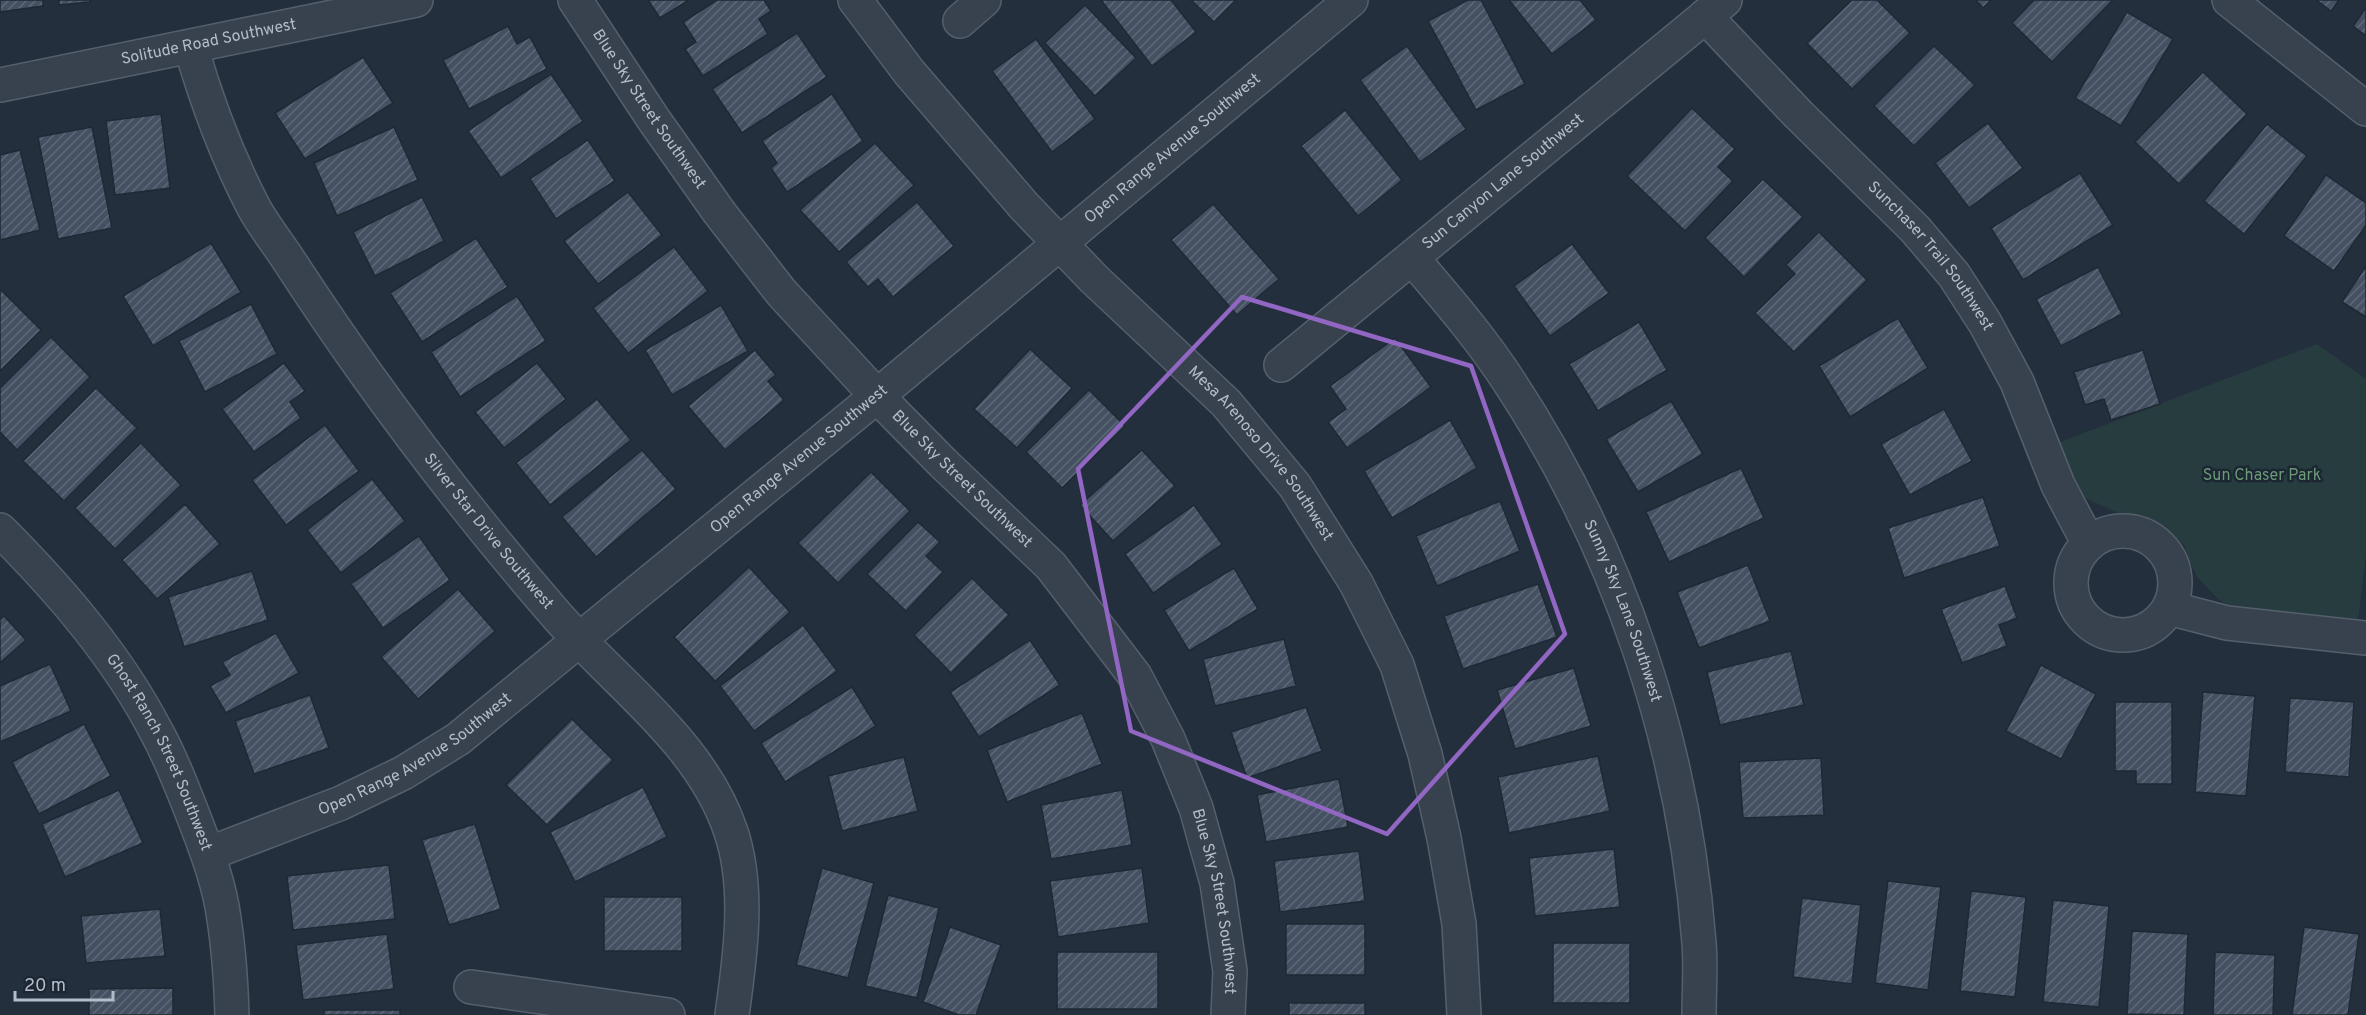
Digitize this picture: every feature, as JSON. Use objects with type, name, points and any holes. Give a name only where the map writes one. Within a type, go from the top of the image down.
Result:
[{"type":"street","name":"Solitude Road Southwest","points":[[0,85],[416,0]]},
{"type":"street","name":"Blue Sky Street Southwest","points":[[575,0],[640,101],[726,221],[781,292],[877,396],[943,463],[1051,566],[1135,676],[1168,739],[1196,807],[1217,883],[1230,971],[1228,1015]]},
{"type":"street","name":"Mesa Arenoso Drive Southwest","points":[[855,0],[950,122],[1024,206],[1117,302],[1226,404],[1295,486],[1356,583],[1397,665],[1425,754],[1444,838],[1459,924],[1464,1015]]},
{"type":"street","points":[[960,21],[984,0]]},
{"type":"street","name":"Open Range Avenue Southwest","points":[[208,854],[341,803],[403,773],[458,740],[877,396],[1351,0]]},
{"type":"street","points":[[2229,0],[2366,110]]},
{"type":"street","name":"Sun Canyon Lane Southwest","points":[[1281,365],[1715,8]]},
{"type":"street","name":"Sunchaser Trail Southwest","points":[[1715,8],[1798,114],[1915,229],[1954,276],[1985,323],[2017,382],[2058,485],[2089,544]]},
{"type":"street","name":"Silver Star Drive Southwest","points":[[191,47],[205,96],[235,169],[256,210],[322,312],[399,420],[472,513],[553,612],[686,750],[719,805],[732,833],[742,898],[738,973],[732,1015]]},
{"type":"street","name":"Sunny Sky Lane Southwest","points":[[1412,258],[1471,328],[1510,382],[1538,430],[1591,528],[1641,651],[1679,795],[1692,872],[1699,945],[1699,1015]]},
{"type":"street","name":"Ghost Ranch Street Southwest","points":[[0,530],[40,570],[119,669],[156,731],[183,790],[208,854],[224,918],[232,1015]]},
{"type":"street","points":[[2121,531],[2140,534],[2156,543],[2171,564],[2175,579],[2174,594],[2169,608],[2159,621],[2146,630],[2130,635],[2113,635],[2097,629],[2084,619],[2075,605],[2070,589],[2072,572],[2078,556],[2089,544],[2103,535],[2121,531]]},
{"type":"street","points":[[2169,608],[2227,623],[2366,638]]},
{"type":"street","points":[[471,987],[668,1015]]},
{"type":"highlighted area","points":[[1242,297],[1471,366],[1565,634],[1387,834],[1131,731],[1078,469]]},
{"type":"green space","name":"Sun Chaser Park","points":[[2317,344],[2366,379],[2366,554],[2358,620],[2233,608],[2218,599],[2198,578],[2189,561],[2185,546],[2166,527],[2146,518],[2122,515],[2079,495],[2055,444]]},
{"type":"building","points":[[0,0],[43,0],[43,6],[0,12]]},
{"type":"building","points":[[59,0],[90,0],[90,2],[59,5]]},
{"type":"building","points":[[648,0],[689,0],[660,18]]},
{"type":"building","points":[[717,0],[764,0],[771,11],[759,19],[768,34],[703,76],[685,49],[696,42],[683,22]]},
{"type":"building","points":[[1101,0],[1171,0],[1196,32],[1152,66]]},
{"type":"building","points":[[1191,0],[1236,0],[1214,22]]},
{"type":"building","points":[[1468,0],[1481,0],[1525,84],[1476,110],[1428,21]]},
{"type":"building","points":[[1509,0],[1580,0],[1596,20],[1552,54]]},
{"type":"building","points":[[1852,0],[1877,0],[1910,33],[1852,89],[1807,43]]},
{"type":"building","points":[[1976,0],[1991,0],[1983,8]]},
{"type":"building","points":[[2034,0],[2113,0],[2052,62],[2012,23]]},
{"type":"building","points":[[2316,0],[2339,0],[2331,11]]},
{"type":"building","points":[[1085,5],[1136,58],[1095,96],[1045,43]]},
{"type":"building","points":[[2366,8],[2366,36],[2353,26]]},
{"type":"building","points":[[2127,12],[2173,39],[2121,126],[2075,98]]},
{"type":"building","points":[[508,26],[517,44],[530,37],[547,69],[469,109],[443,60]]},
{"type":"building","points":[[797,33],[827,77],[742,133],[712,89]]},
{"type":"building","points":[[1036,39],[1095,119],[1052,152],[992,71]]},
{"type":"building","points":[[1407,46],[1466,129],[1420,162],[1360,80]]},
{"type":"building","points":[[1934,46],[1975,85],[1914,146],[1874,106]]},
{"type":"building","points":[[363,57],[393,103],[305,159],[275,113]]},
{"type":"building","points":[[2203,72],[2247,114],[2179,184],[2135,142]]},
{"type":"building","points":[[551,74],[583,121],[501,178],[468,131]]},
{"type":"building","points":[[832,94],[863,141],[787,192],[771,168],[777,163],[762,141]]},
{"type":"building","points":[[1692,108],[1735,149],[1718,167],[1733,181],[1685,231],[1627,176]]},
{"type":"building","points":[[1345,110],[1402,180],[1358,216],[1301,146]]},
{"type":"building","points":[[161,114],[170,188],[115,195],[106,121]]},
{"type":"building","points":[[1988,123],[2023,168],[1969,208],[1935,163]]},
{"type":"building","points":[[2267,124],[2307,156],[2244,234],[2204,201]]},
{"type":"building","points":[[92,127],[112,228],[58,239],[38,137]]},
{"type":"building","points":[[394,127],[418,180],[337,216],[314,163]]},
{"type":"building","points":[[588,140],[615,181],[556,219],[530,179]]},
{"type":"building","points":[[875,143],[914,185],[839,252],[800,210]]},
{"type":"building","points":[[20,150],[40,230],[0,240],[0,155]]},
{"type":"building","points":[[2080,173],[2113,225],[2023,280],[1991,228]]},
{"type":"building","points":[[2326,175],[2366,203],[2366,225],[2334,271],[2284,236]]},
{"type":"building","points":[[1763,179],[1803,217],[1744,277],[1705,238]]},
{"type":"building","points":[[628,192],[662,235],[598,284],[564,241]]},
{"type":"building","points":[[422,197],[444,241],[375,276],[353,232]]},
{"type":"building","points":[[917,202],[954,246],[893,297],[878,279],[868,287],[846,262]]},
{"type":"building","points":[[1213,204],[1279,279],[1237,315],[1171,240]]},
{"type":"building","points":[[1819,232],[1867,280],[1794,352],[1755,313],[1795,274],[1786,265]]},
{"type":"building","points":[[476,238],[508,287],[422,342],[390,293]]},
{"type":"building","points":[[211,243],[241,292],[153,346],[123,296]]},
{"type":"building","points":[[1572,244],[1609,293],[1550,336],[1514,286]]},
{"type":"building","points":[[674,247],[708,291],[628,353],[593,308]]},
{"type":"building","points":[[2366,266],[2366,317],[2342,302]]},
{"type":"building","points":[[2098,267],[2122,314],[2061,346],[2036,299]]},
{"type":"building","points":[[0,291],[41,330],[0,371]]},
{"type":"building","points":[[517,296],[546,341],[460,397],[431,352]]},
{"type":"building","points":[[251,304],[277,354],[205,392],[179,341]]},
{"type":"building","points":[[721,305],[748,351],[672,395],[645,350]]},
{"type":"building","points":[[1898,318],[1928,368],[1850,417],[1819,366]]},
{"type":"building","points":[[1639,322],[1667,370],[1598,411],[1569,364]]},
{"type":"building","points":[[51,337],[90,377],[17,450],[0,432],[0,388]]},
{"type":"building","points":[[1395,338],[1431,387],[1347,448],[1328,422],[1346,409],[1330,386]]},
{"type":"building","points":[[1030,349],[1072,388],[1017,448],[974,409]]},
{"type":"building","points":[[755,350],[776,375],[768,381],[784,400],[725,450],[688,406]]},
{"type":"building","points":[[2143,350],[2160,404],[2111,420],[2104,399],[2085,405],[2074,372]]},
{"type":"building","points":[[284,363],[305,391],[290,402],[301,418],[254,452],[222,409]]},
{"type":"building","points":[[537,363],[566,399],[504,448],[475,412]]},
{"type":"building","points":[[96,388],[137,428],[64,501],[23,461]]},
{"type":"building","points":[[1089,390],[1125,426],[1062,488],[1026,452]]},
{"type":"building","points":[[597,399],[631,440],[550,505],[516,463]]},
{"type":"building","points":[[1671,401],[1703,454],[1638,492],[1606,439]]},
{"type":"building","points":[[1944,409],[1972,461],[1910,495],[1881,444]]},
{"type":"building","points":[[1450,420],[1477,468],[1392,518],[1364,471]]},
{"type":"building","points":[[325,425],[359,471],[286,525],[252,480]]},
{"type":"building","points":[[141,443],[181,485],[115,549],[75,508]]},
{"type":"building","points":[[642,450],[676,489],[596,557],[562,517]]},
{"type":"building","points":[[1142,450],[1175,486],[1113,541],[1080,505]]},
{"type":"building","points":[[1741,468],[1764,518],[1669,562],[1646,512]]},
{"type":"building","points":[[871,472],[910,511],[838,583],[798,543]]},
{"type":"building","points":[[372,479],[405,521],[341,573],[307,530]]},
{"type":"building","points":[[1983,497],[2000,546],[1904,578],[1888,528]]},
{"type":"building","points":[[1500,501],[1520,551],[1437,586],[1416,536]]},
{"type":"building","points":[[185,504],[220,544],[157,599],[122,560]]},
{"type":"building","points":[[1194,505],[1222,544],[1153,593],[1125,554]]},
{"type":"building","points":[[918,522],[940,542],[926,556],[943,572],[906,611],[867,574]]},
{"type":"building","points":[[419,536],[450,580],[383,628],[351,584]]},
{"type":"building","points":[[1748,565],[1770,621],[1699,648],[1677,592]]},
{"type":"building","points":[[749,567],[790,612],[715,681],[674,637]]},
{"type":"building","points":[[1234,568],[1258,609],[1189,651],[1164,610]]},
{"type":"building","points":[[252,571],[268,620],[184,647],[168,597]]},
{"type":"building","points":[[972,578],[1009,615],[951,673],[914,635]]},
{"type":"building","points":[[1538,584],[1557,637],[1463,669],[1444,616]]},
{"type":"building","points":[[2005,586],[2017,618],[1999,625],[2007,646],[1962,663],[1941,609]]},
{"type":"building","points":[[458,589],[495,631],[418,699],[381,657]]},
{"type":"building","points":[[4,616],[26,640],[0,663],[0,620]]},
{"type":"building","points":[[803,625],[837,671],[754,731],[720,686]]},
{"type":"building","points":[[276,633],[299,673],[226,713],[210,686],[230,675],[222,662]]},
{"type":"building","points":[[1284,639],[1296,686],[1215,706],[1203,659]]},
{"type":"building","points":[[1030,640],[1060,685],[979,737],[950,692]]},
{"type":"building","points":[[1791,651],[1804,705],[1720,725],[1707,672]]},
{"type":"building","points":[[50,664],[71,711],[0,742],[0,686]]},
{"type":"building","points":[[2041,665],[2096,694],[2061,759],[2006,731]]},
{"type":"building","points":[[1574,668],[1591,726],[1515,749],[1497,690]]},
{"type":"building","points":[[852,687],[876,726],[785,782],[761,743]]},
{"type":"building","points":[[2203,692],[2255,696],[2246,796],[2195,792]]},
{"type":"building","points":[[310,695],[329,748],[254,774],[235,721]]},
{"type":"building","points":[[2290,698],[2354,702],[2349,777],[2285,772]]},
{"type":"building","points":[[2115,702],[2172,702],[2172,784],[2136,784],[2136,771],[2115,771]]},
{"type":"building","points":[[1306,707],[1322,751],[1247,778],[1231,732]]},
{"type":"building","points":[[1082,713],[1102,764],[1007,802],[987,750]]},
{"type":"building","points":[[572,719],[613,760],[547,825],[506,785]]},
{"type":"building","points":[[84,724],[111,776],[39,814],[12,762]]},
{"type":"building","points":[[1598,756],[1610,811],[1509,833],[1498,777]]},
{"type":"building","points":[[904,757],[918,811],[842,831],[828,776]]},
{"type":"building","points":[[1821,758],[1824,815],[1743,818],[1739,762]]},
{"type":"building","points":[[1339,779],[1348,827],[1266,842],[1257,795]]},
{"type":"building","points":[[643,787],[667,837],[575,882],[550,832]]},
{"type":"building","points":[[119,790],[143,843],[65,877],[42,824]]},
{"type":"building","points":[[1122,790],[1132,845],[1051,859],[1041,805]]},
{"type":"building","points":[[475,824],[501,909],[449,925],[422,840]]},
{"type":"building","points":[[1614,849],[1620,907],[1535,916],[1529,858]]},
{"type":"building","points":[[1359,851],[1365,901],[1280,912],[1274,861]]},
{"type":"building","points":[[389,865],[395,919],[293,930],[287,876]]},
{"type":"building","points":[[822,868],[874,883],[848,978],[796,965]]},
{"type":"building","points":[[1142,868],[1149,923],[1058,937],[1050,881]]},
{"type":"building","points":[[1888,881],[1941,887],[1928,990],[1875,983]]},
{"type":"building","points":[[1971,891],[2026,897],[2015,997],[1960,991]]},
{"type":"building","points":[[888,895],[939,908],[917,998],[865,986]]},
{"type":"building","points":[[604,897],[682,897],[682,951],[604,951]]},
{"type":"building","points":[[1802,898],[1861,905],[1852,984],[1793,977]]},
{"type":"building","points":[[2053,900],[2109,906],[2099,1007],[2043,1002]]},
{"type":"building","points":[[160,909],[165,956],[86,963],[81,916]]},
{"type":"building","points":[[1286,924],[1365,924],[1365,975],[1286,975]]},
{"type":"building","points":[[950,927],[1001,945],[976,1015],[959,1015],[923,1002]]},
{"type":"building","points":[[2304,927],[2359,934],[2348,1015],[2292,1015]]},
{"type":"building","points":[[2132,931],[2188,934],[2184,1015],[2127,1014]]},
{"type":"building","points":[[387,934],[394,989],[303,1000],[296,945]]},
{"type":"building","points":[[1553,943],[1630,943],[1630,1003],[1553,1003]]},
{"type":"building","points":[[1057,952],[1158,952],[1158,1009],[1057,1009]]},
{"type":"building","points":[[2215,952],[2275,955],[2273,1015],[2213,1015]]},
{"type":"building","points":[[173,988],[173,1015],[89,1015],[89,989]]},
{"type":"building","points":[[1289,1003],[1365,1003],[1365,1015],[1289,1015]]},
{"type":"building","points":[[324,1010],[400,1010],[400,1015],[324,1015]]}]
